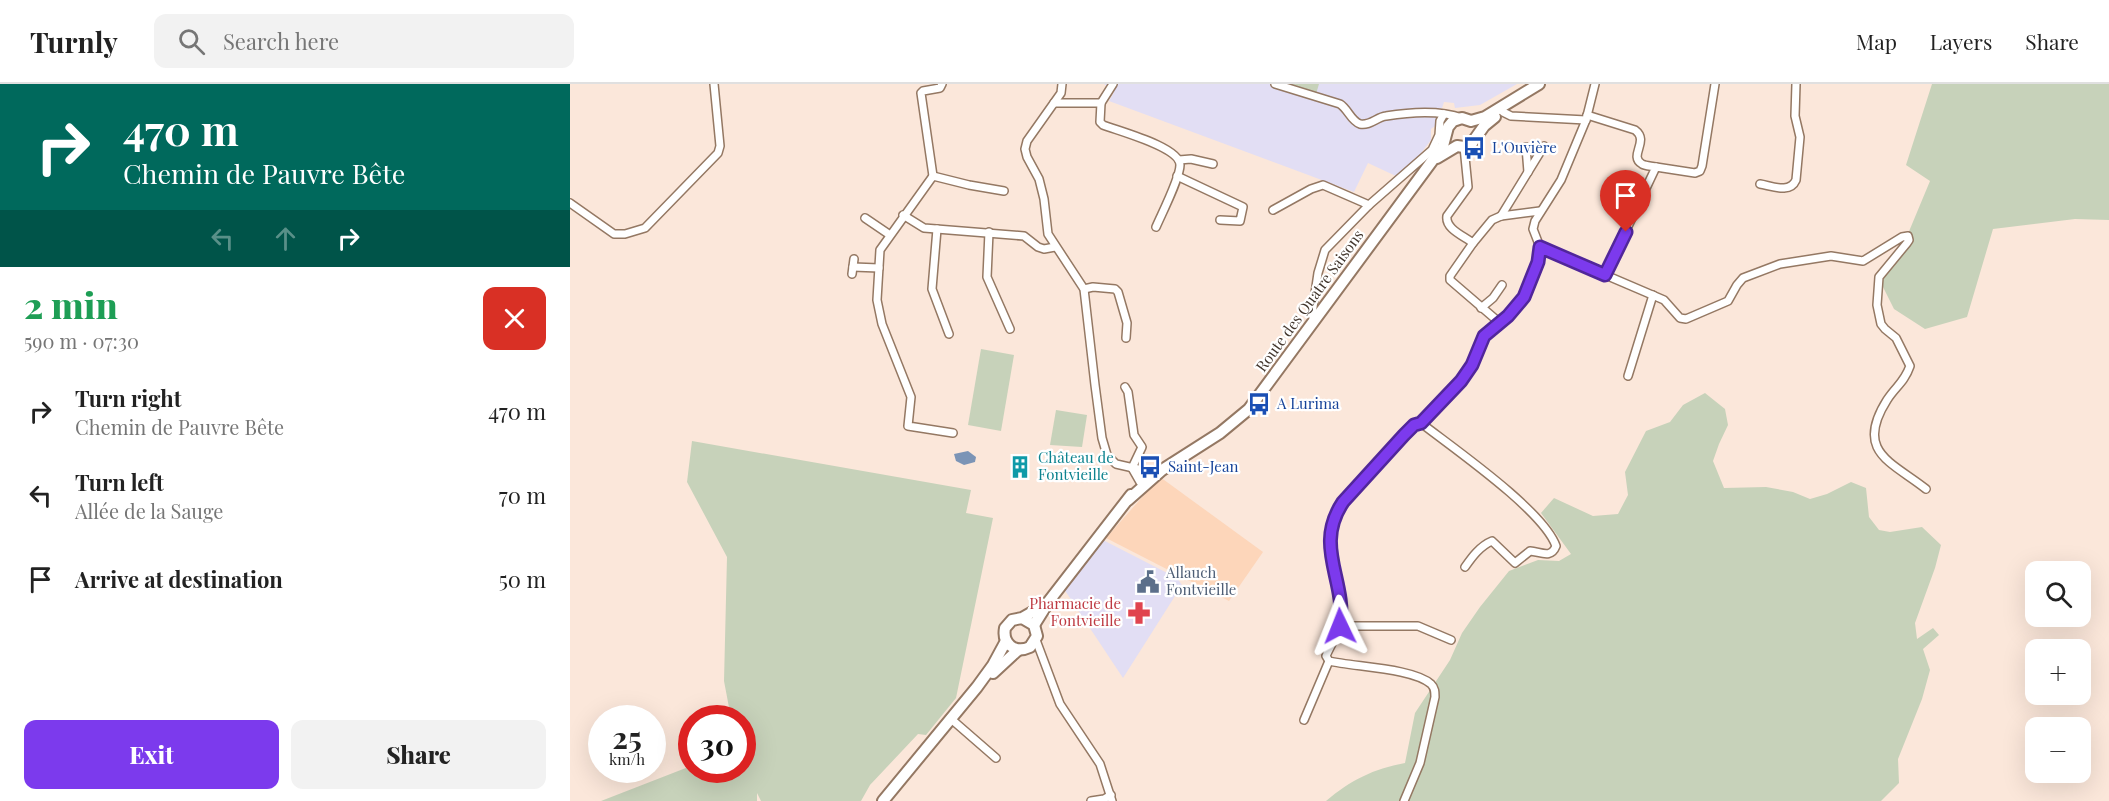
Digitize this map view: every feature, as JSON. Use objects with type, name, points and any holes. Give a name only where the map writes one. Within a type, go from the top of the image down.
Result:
[{"type":"main road","points":[[1460,146],[1450,141],[1449,129],[1453,121],[1485,117],[1539,84]]},
{"type":"main road","points":[[1505,111],[1549,84]]},
{"type":"main road","name":"Route des Quatre Saisons","points":[[1432,161],[1460,146],[1472,143],[1488,123],[1505,111]]},
{"type":"main road","points":[[1467,119],[1476,128],[1476,136]]},
{"type":"main road","name":"Route des Quatre Saisons","points":[[1034,625],[1049,601],[1144,481],[1220,433],[1249,409],[1443,146],[1449,129]]},
{"type":"main road","name":"Route des Quatre Saisons","points":[[883,801],[993,665],[1006,641],[1004,632],[1008,623],[1022,618],[1049,601]]},
{"type":"main road","points":[[1022,618],[1034,625],[1037,633],[1036,640]]},
{"type":"main road","name":"Route des Quatre Saisons","points":[[977,687],[1036,640]]},
{"type":"main road","points":[[1006,641],[1009,645],[1022,650]]},
{"type":"street","points":[[570,203],[614,234],[625,234],[649,225],[718,153],[720,146],[714,84]]},
{"type":"street","points":[[942,84],[940,88],[923,90],[921,93],[933,177],[903,215],[880,250],[878,300],[882,324],[911,397],[908,426],[953,433]]},
{"type":"street","points":[[1062,84],[1061,93],[1027,141],[1025,149],[1039,178],[1048,234],[1084,289],[1105,450],[1116,464],[1138,470],[1144,481]]},
{"type":"street","points":[[1113,84],[1101,102],[1099,118],[1103,125],[1152,143],[1176,155],[1179,160],[1177,176],[1156,226]]},
{"type":"street","points":[[1275,84],[1340,104],[1356,122],[1361,124],[1387,116],[1444,114],[1467,119]]},
{"type":"street","points":[[1304,720],[1329,662],[1326,656],[1340,626],[1340,600],[1329,548],[1329,536],[1336,513],[1343,502],[1404,435],[1414,425],[1421,423],[1461,381],[1472,365],[1484,336],[1516,308],[1524,297],[1538,262],[1540,247],[1533,229],[1540,211],[1561,180],[1587,117],[1595,84]]},
{"type":"street","points":[[1505,111],[1511,116],[1587,117],[1635,130],[1640,133],[1641,139],[1637,154],[1642,164],[1695,173],[1700,171],[1702,166],[1715,84]]},
{"type":"street","points":[[1760,184],[1786,188],[1794,185],[1796,180],[1800,137],[1795,116],[1796,84]]},
{"type":"street","points":[[1054,103],[1101,102]]},
{"type":"street","points":[[1444,114],[1449,129]]},
{"type":"street","points":[[1314,322],[1312,314],[1318,273],[1325,250],[1369,205],[1432,150],[1444,114]]},
{"type":"street","points":[[1460,146],[1468,187],[1446,220],[1448,225],[1473,243]]},
{"type":"street","points":[[1501,216],[1544,146]]},
{"type":"street","points":[[1527,147],[1528,172]]},
{"type":"street","points":[[1179,160],[1191,159],[1213,164]]},
{"type":"street","points":[[1605,275],[1656,167]]},
{"type":"street","points":[[1177,176],[1243,207],[1240,221],[1220,220]]},
{"type":"street","points":[[933,177],[1004,190]]},
{"type":"street","points":[[1273,210],[1323,185],[1369,205]]},
{"type":"street","points":[[1500,323],[1450,280],[1450,276],[1486,225],[1492,220],[1501,216],[1540,211]]},
{"type":"street","points":[[903,215],[917,226],[924,228],[1024,236],[1044,249],[1056,246]]},
{"type":"street","points":[[865,218],[890,235]]},
{"type":"street","points":[[937,229],[932,289],[949,334]]},
{"type":"street","points":[[988,232],[987,277],[1010,329]]},
{"type":"street","points":[[1540,247],[1653,296],[1671,306],[1680,318],[1689,318],[1728,301],[1743,278],[1780,264],[1831,256],[1863,261],[1902,237],[1908,236],[1907,243],[1879,277],[1877,304],[1881,324],[1896,338],[1910,366],[1905,379],[1885,404],[1874,438],[1877,450],[1896,469],[1910,476],[1926,489]]},
{"type":"street","points":[[853,267],[879,268]]},
{"type":"street","points":[[1481,308],[1493,298],[1502,285]]},
{"type":"street","points":[[1084,289],[1093,287],[1115,289],[1118,292],[1127,322],[1126,338]]},
{"type":"street","points":[[1628,376],[1653,296]]},
{"type":"street","points":[[1125,387],[1128,392],[1134,435],[1142,447],[1132,468]]},
{"type":"street","points":[[1421,423],[1513,495],[1554,539],[1556,546],[1555,550],[1549,554],[1530,552],[1515,563],[1492,542],[1475,554],[1465,567]]},
{"type":"street","points":[[1340,626],[1418,626],[1451,640]]},
{"type":"street","points":[[1036,640],[1060,704],[1097,758],[1111,798],[1091,801]]},
{"type":"street","points":[[1022,650],[1041,655]]},
{"type":"street","points":[[1329,662],[1405,673],[1430,683],[1434,687],[1435,697],[1420,763],[1404,801]]},
{"type":"street","points":[[950,718],[996,758]]},
{"type":"shaded area","points":[[1104,84],[1517,84],[1480,105],[1455,108],[1454,103],[1444,102],[1442,108],[1435,109],[1439,123],[1431,129],[1431,140],[1411,166],[1398,177],[1368,163],[1354,192],[1109,101],[1114,92]]},
{"type":"shaded area","points":[[1160,477],[1263,552],[1229,601],[1106,538]]},
{"type":"shaded area","points":[[1103,540],[1177,578],[1182,585],[1123,678],[1064,589]]},
{"type":"green space","points":[[1287,84],[1319,84],[1316,94]]},
{"type":"green space","points":[[1932,84],[2109,84],[2109,220],[2075,219],[1993,229],[1967,317],[1925,329],[1894,309],[1881,283],[1905,241],[1930,181],[1906,165]]},
{"type":"green space","points":[[981,349],[1014,355],[1001,431],[968,425]]},
{"type":"green space","points":[[1705,393],[1725,409],[1728,425],[1713,461],[1724,488],[1766,487],[1793,492],[1810,499],[1827,494],[1851,482],[1866,488],[1869,517],[1879,530],[1890,532],[1922,527],[1941,545],[1915,623],[1917,639],[1933,628],[1939,635],[1923,649],[1930,670],[1922,699],[1898,759],[1899,783],[1881,801],[1326,801],[1363,776],[1405,763],[1415,713],[1450,660],[1462,633],[1509,571],[1538,560],[1559,561],[1571,554],[1541,513],[1554,498],[1593,516],[1618,514],[1628,495],[1625,472],[1646,431],[1670,422],[1683,405]]},
{"type":"green space","points":[[1056,410],[1087,415],[1082,447],[1050,445]]},
{"type":"green space","points":[[692,441],[971,490],[966,513],[993,518],[956,698],[926,735],[918,734],[870,785],[861,801],[761,801],[757,793],[757,801],[601,801],[647,783],[666,783],[666,776],[678,771],[678,783],[756,783],[756,705],[729,705],[724,681],[727,557],[687,482]]},
{"type":"water","points":[[968,451],[976,457],[975,462],[964,465],[956,461],[954,454]]},
{"type":"place","name":"L'Ouvière","points":[[1474,148]]},
{"type":"place","name":"A Lurima","points":[[1259,404]]},
{"type":"place","name":"Château de Fontvieille","points":[[1020,467]]},
{"type":"place","name":"Saint-Jean","points":[[1150,467]]},
{"type":"place","name":"Allauch Fontvieille","points":[[1148,582]]},
{"type":"place","name":"Pharmacie de Fontvieille","points":[[1139,613]]},
{"type":"route","points":[[1340,626],[1342,617],[1340,600],[1329,548],[1329,536],[1336,513],[1343,502],[1404,435],[1414,425],[1421,423],[1461,381],[1472,365],[1484,336],[1508,316],[1524,297],[1538,262],[1540,247],[1605,275],[1626,232]]}]
